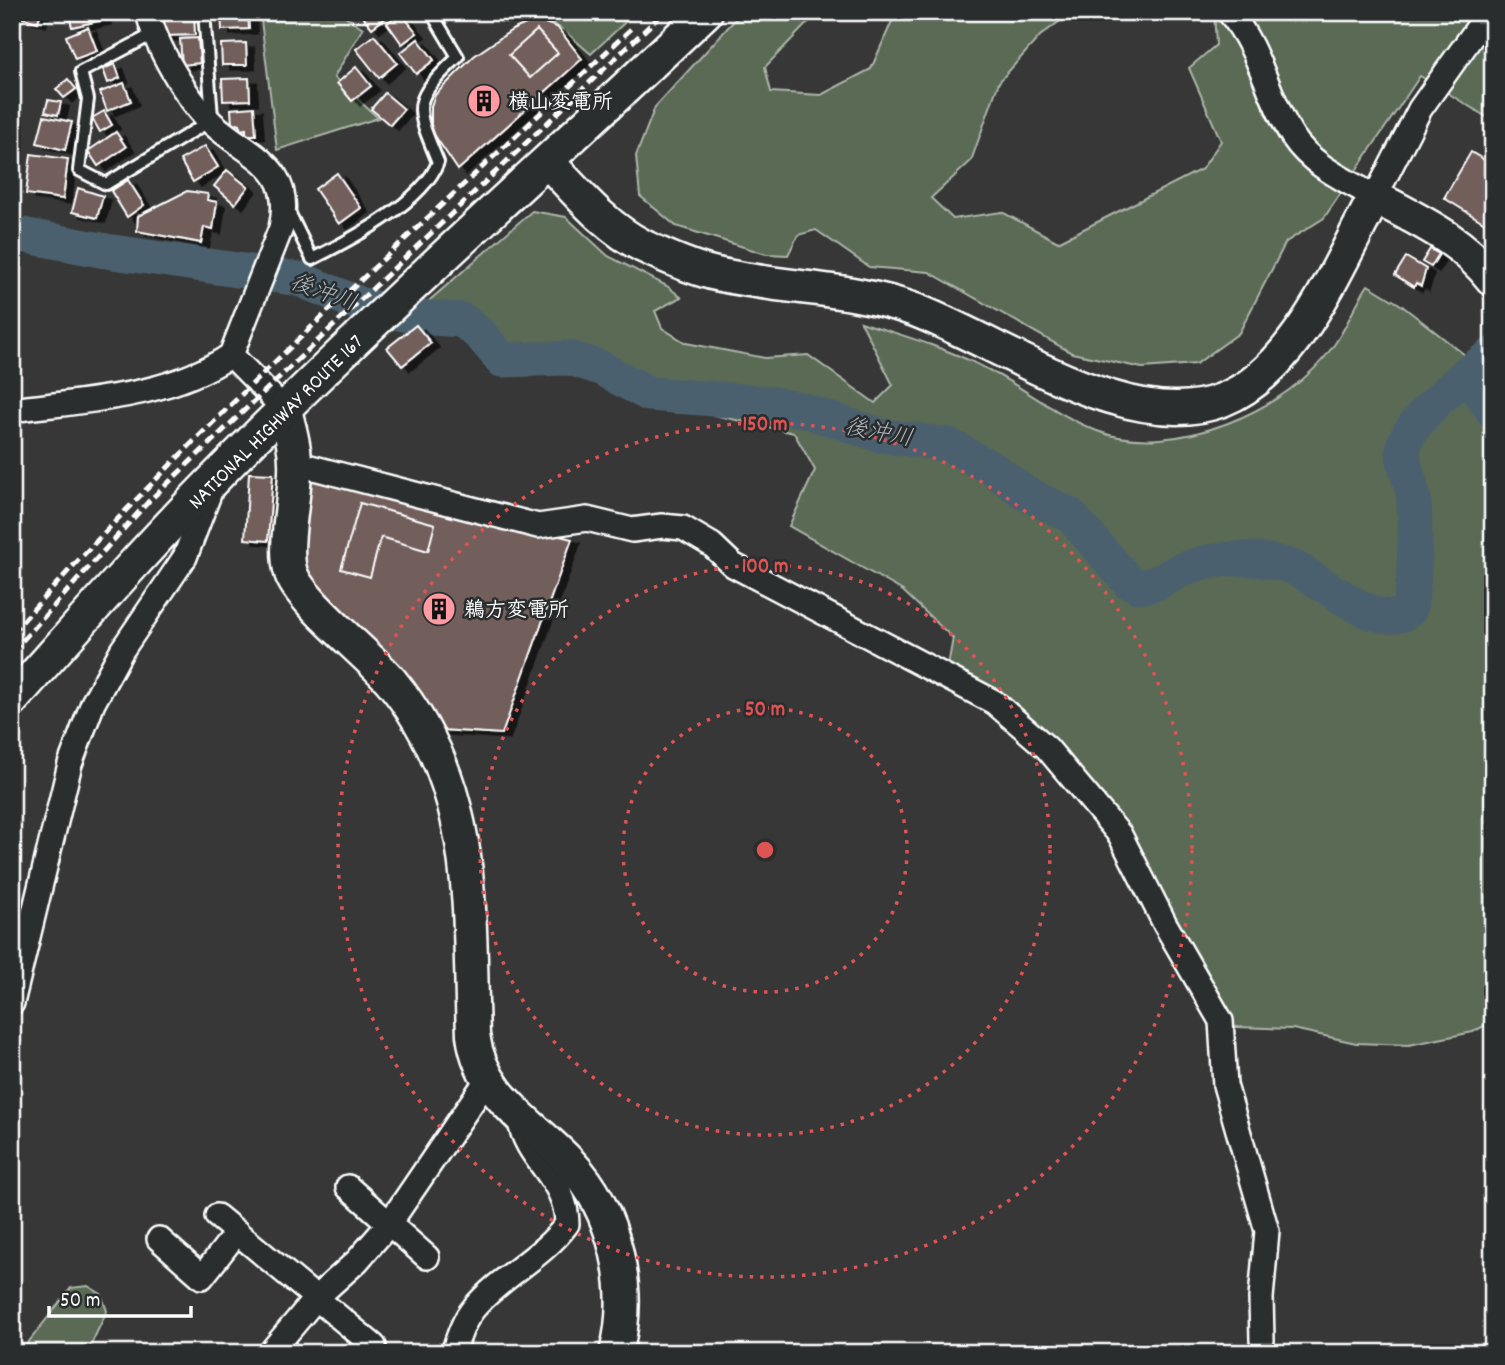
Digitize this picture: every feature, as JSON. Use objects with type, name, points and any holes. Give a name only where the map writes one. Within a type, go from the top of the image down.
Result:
[{"type":"street","name":"NATIONAL HIGHWAY ROUTE 167","points":[[12,700],[106,594],[215,478],[372,326],[706,12]]},
{"type":"street","points":[[1229,12],[1252,47],[1293,137],[1317,164],[1443,234],[1471,255],[1493,280]]},
{"type":"street","points":[[12,411],[160,388],[207,369],[232,355],[254,299],[283,217],[282,190],[265,163],[211,122],[182,83],[152,22]]},
{"type":"street","points":[[548,162],[602,218],[642,245],[712,273],[846,292],[914,310],[1093,391],[1134,405],[1166,409],[1202,407],[1255,383],[1279,361],[1301,332],[1420,109],[1486,28]]},
{"type":"street","points":[[232,355],[285,410],[295,463],[289,563],[293,578],[303,594],[371,658],[393,683],[426,736],[455,803],[466,852],[473,1035],[478,1062],[487,1080],[573,1165],[612,1235],[622,1291],[623,1328],[616,1353]]},
{"type":"street","points":[[295,463],[538,526],[587,520],[632,530],[662,526],[683,528],[712,545],[733,565],[994,702],[1048,748],[1119,835],[1165,924],[1221,1021],[1225,1085],[1267,1231],[1261,1298],[1262,1340]]},
{"type":"street","points":[[12,1003],[60,801],[93,703],[122,650],[185,557],[215,478]]},
{"type":"street","points":[[270,1353],[316,1298],[357,1261],[389,1224],[487,1080]]},
{"type":"street","points":[[453,1353],[473,1308],[556,1239],[567,1224],[564,1196],[522,1135],[519,1113]]},
{"type":"street","points":[[348,1187],[427,1257]]},
{"type":"street","points":[[218,1216],[374,1346],[371,1353]]},
{"type":"street","points":[[159,1239],[202,1277],[237,1232]]},
{"type":"lane","points":[[152,22],[81,72],[88,99],[79,170],[106,184],[211,122],[204,12]]},
{"type":"lane","points":[[283,217],[312,259],[344,243],[420,191],[435,172],[438,162],[422,128],[419,108],[427,86],[458,57],[431,12]]},
{"type":"green space","points":[[260,12],[339,12],[363,28],[334,77],[378,118],[277,150]]},
{"type":"green space","points":[[499,12],[636,12],[591,54],[549,22],[533,18],[513,22],[500,21]]},
{"type":"green space","points":[[742,12],[818,12],[765,67],[771,92],[821,95],[871,69],[896,12],[1072,12],[1040,36],[999,82],[971,161],[931,198],[953,219],[1002,212],[1058,242],[1202,169],[1221,141],[1189,68],[1216,45],[1214,12],[1493,12],[1493,121],[1420,76],[1324,218],[1286,242],[1239,333],[1196,364],[1142,368],[1072,353],[929,272],[869,267],[816,230],[798,235],[788,255],[766,254],[676,226],[640,196],[636,156],[655,107]]},
{"type":"green space","points":[[532,211],[566,217],[608,256],[667,286],[681,297],[655,311],[662,328],[686,343],[765,358],[808,355],[875,403],[893,385],[861,322],[967,359],[1067,417],[1097,431],[1127,438],[1160,439],[1194,434],[1228,423],[1260,408],[1289,390],[1314,369],[1339,338],[1368,285],[1401,305],[1493,377],[1493,1021],[1473,1032],[1409,1045],[1356,1043],[1293,1029],[1210,1026],[1162,937],[1118,845],[1024,733],[946,677],[953,638],[903,591],[789,526],[815,470],[794,433],[709,414],[669,412],[573,366],[544,363],[511,350],[467,308],[432,314],[423,306]]},
{"type":"green space","points":[[88,1286],[101,1294],[107,1311],[87,1353],[20,1353],[71,1288]]},
{"type":"building","points":[[12,12],[41,12],[38,22],[12,15]]},
{"type":"building","points":[[68,12],[102,12],[103,20],[72,27]]},
{"type":"building","points":[[163,12],[194,12],[195,35],[164,36]]},
{"type":"building","points":[[221,12],[248,12],[249,29],[222,30]]},
{"type":"building","points":[[359,12],[391,12],[392,13],[372,28]]},
{"type":"building","points":[[401,13],[417,33],[402,44],[387,23]]},
{"type":"building","name":"横山変電所","points":[[535,20],[557,27],[582,59],[458,170],[431,130],[431,106],[435,95],[474,56],[512,30]]},
{"type":"building","points":[[88,27],[97,51],[75,59],[66,36]]},
{"type":"building","points":[[537,30],[558,53],[530,78],[509,55]]},
{"type":"building","points":[[374,35],[397,63],[379,78],[356,49]]},
{"type":"building","points":[[198,38],[200,63],[182,65],[180,39]]},
{"type":"building","points":[[418,39],[434,60],[416,74],[400,53]]},
{"type":"building","points":[[246,43],[247,65],[222,65],[221,44]]},
{"type":"building","points":[[115,64],[120,78],[108,83],[103,69]]},
{"type":"building","points":[[356,67],[371,86],[352,101],[337,83]]},
{"type":"building","points":[[249,78],[250,100],[223,101],[222,79]]},
{"type":"building","points":[[68,79],[76,89],[64,98],[56,89]]},
{"type":"building","points":[[124,83],[131,101],[107,111],[100,92]]},
{"type":"building","points":[[385,93],[404,109],[390,125],[371,109]]},
{"type":"building","points":[[48,100],[61,102],[58,115],[45,112]]},
{"type":"building","points":[[254,107],[256,135],[246,135],[246,129],[240,130],[240,124],[232,125],[231,109]]},
{"type":"building","points":[[104,111],[112,125],[100,132],[92,118]]},
{"type":"building","points":[[44,116],[72,122],[65,150],[37,143]]},
{"type":"building","points":[[116,132],[126,147],[98,166],[88,151]]},
{"type":"building","points":[[205,146],[218,167],[193,182],[180,160]]},
{"type":"building","points":[[1471,152],[1493,165],[1493,228],[1444,198]]},
{"type":"building","points":[[31,154],[68,159],[63,199],[26,194]]},
{"type":"building","points":[[227,170],[248,187],[235,204],[214,186]]},
{"type":"building","points":[[337,173],[361,208],[339,224],[315,189]]},
{"type":"building","points":[[128,180],[144,205],[127,217],[111,191]]},
{"type":"building","points":[[78,188],[103,196],[97,218],[72,212]]},
{"type":"building","points":[[187,191],[208,194],[207,200],[217,202],[213,229],[204,227],[201,243],[137,231],[138,216]]},
{"type":"building","points":[[1430,249],[1439,254],[1431,267],[1422,262]]},
{"type":"building","points":[[1406,257],[1426,269],[1421,286],[1416,283],[1414,287],[1395,275]]},
{"type":"building","points":[[416,325],[431,343],[402,366],[387,348]]},
{"type":"building","points":[[249,473],[273,474],[268,541],[245,539]]},
{"type":"building","name":"鵜方変電所","points":[[310,474],[572,539],[502,734],[441,730],[301,583]]},
{"type":"building","points":[[360,503],[435,524],[428,551],[381,537],[370,577],[341,569]]},
{"type":"waterway","name":"後沖川","points":[[12,233],[106,251],[299,279],[362,305],[417,317],[462,320],[481,335],[502,360],[570,358],[601,368],[649,394],[768,403],[803,410],[879,435],[949,445],[993,469],[1025,493],[1070,515],[1128,581],[1137,586],[1155,583],[1182,570],[1209,562],[1265,560],[1292,567],[1351,603],[1384,616],[1398,616],[1410,609],[1412,596],[1415,555],[1414,502],[1403,452],[1408,435],[1417,422],[1456,383],[1493,354]]},
{"type":"waterway","points":[[1466,374],[1493,411]]},
{"type":"railway","points":[[12,652],[149,501],[664,12]]},
{"type":"railway","points":[[12,633],[85,553],[237,399],[633,27]]},
{"type":"place","name":"横山変電所","points":[[484,101]]},
{"type":"place","name":"鵜方変電所","points":[[439,609]]}]
